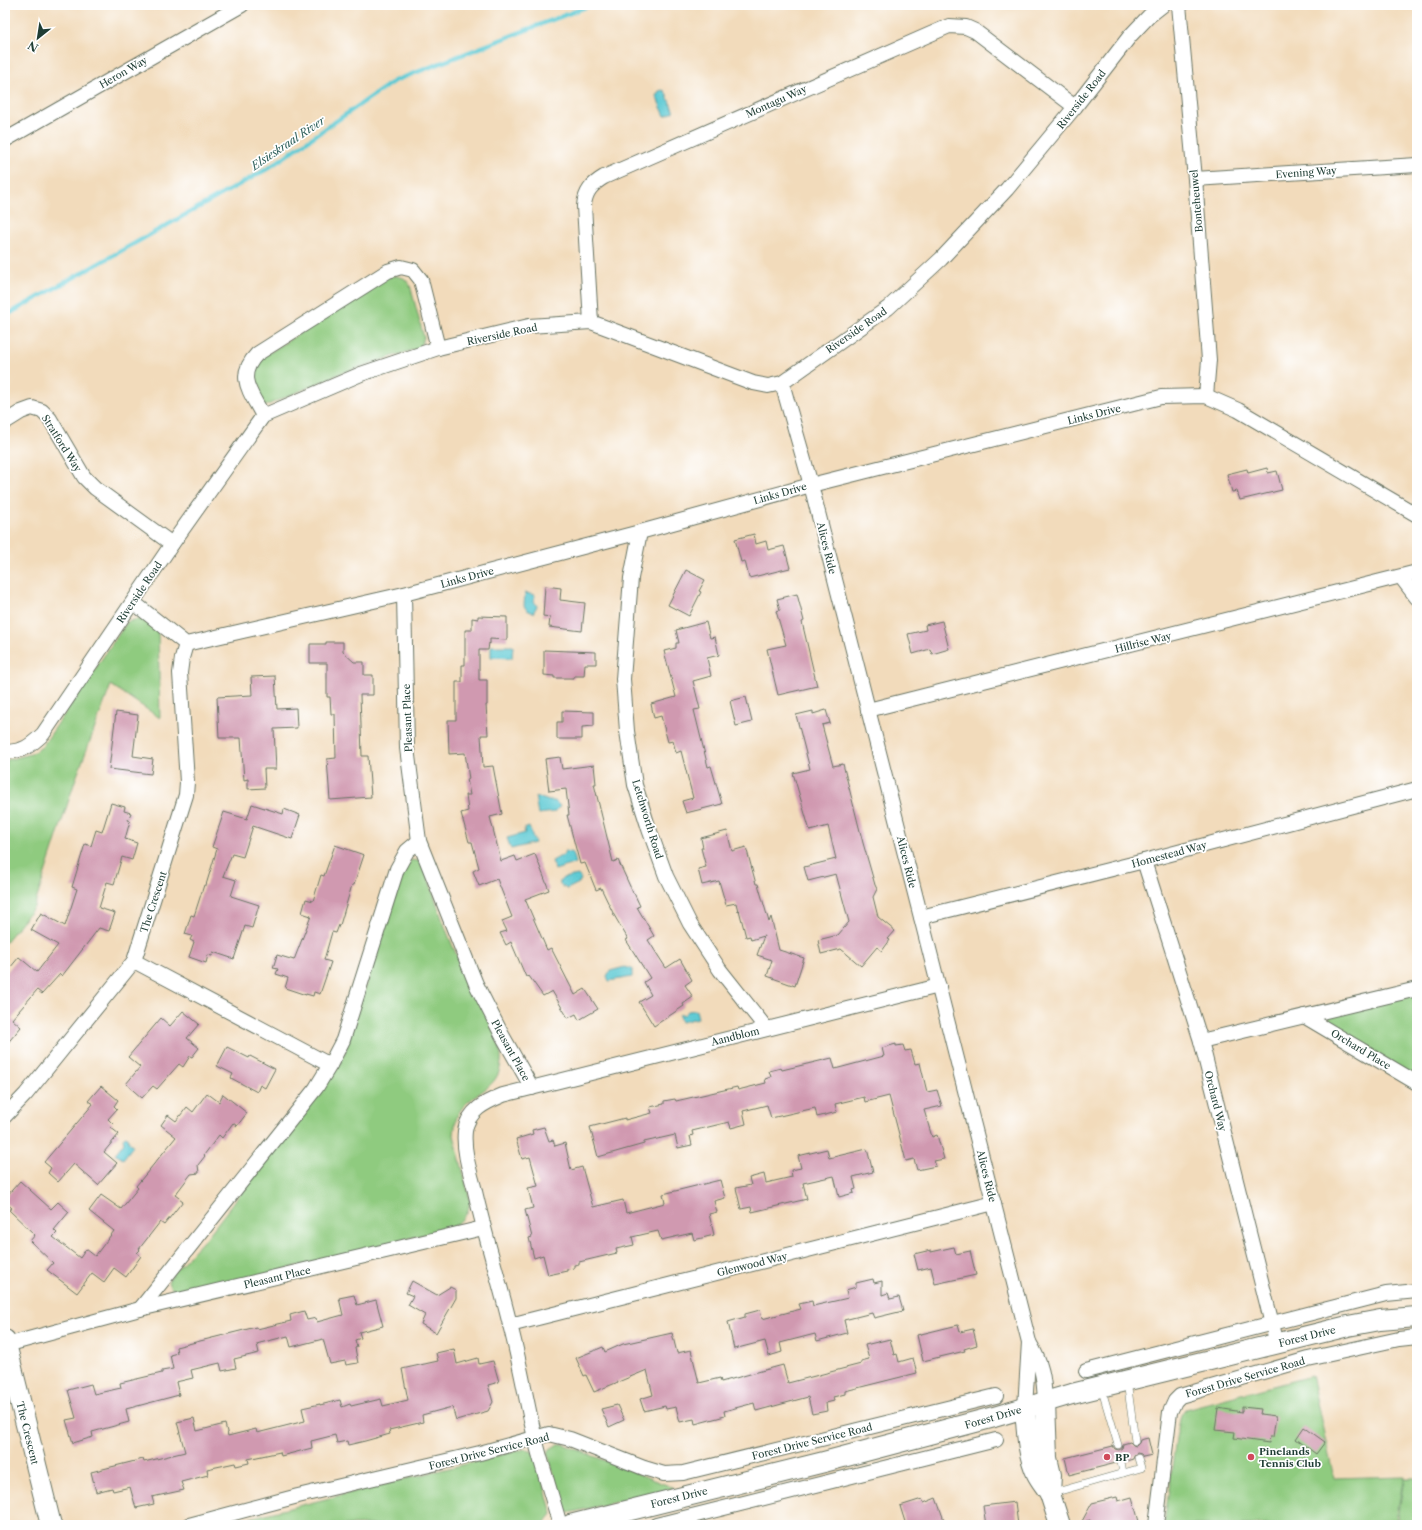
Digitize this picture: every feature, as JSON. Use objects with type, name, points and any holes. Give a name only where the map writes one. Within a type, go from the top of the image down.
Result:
[{"type":"main road","name":"Forest Drive","points":[[570,1525],[824,1462],[1101,1387],[1348,1326],[1387,1319],[1417,1317]]},
{"type":"main road","name":"The Crescent","points":[[6,1343],[51,1525]]},
{"type":"main road","points":[[1045,1402],[1046,1452],[1051,1475],[1050,1494]]},
{"type":"main road","points":[[1025,1408],[1031,1460],[1037,1476],[1050,1494],[1060,1525]]},
{"type":"street","name":"Heron Way","points":[[5,140],[242,5]]},
{"type":"street","name":"Riverside Road","points":[[5,752],[19,751],[32,745],[43,734],[172,544],[263,416],[361,374],[438,348],[529,326],[591,322],[753,383],[768,386],[782,383],[888,308],[941,259],[1007,190],[1075,108],[1130,36],[1149,16],[1163,5]]},
{"type":"street","name":"Bonteheuwel","points":[[1179,5],[1195,179],[1209,360],[1206,396]]},
{"type":"street","name":"Montagu Way","points":[[591,322],[584,206],[585,198],[589,189],[595,182],[611,174],[949,26],[966,27],[975,31],[1075,108]]},
{"type":"street","name":"Evening Way","points":[[1195,179],[1417,165]]},
{"type":"street","points":[[263,416],[246,383],[245,373],[249,362],[257,354],[388,271],[401,267],[413,270],[421,280],[438,348]]},
{"type":"street","name":"Alices Ride","points":[[782,383],[811,484],[1029,1342],[1037,1355],[1044,1376],[1045,1402]]},
{"type":"street","name":"Links Drive","points":[[186,644],[404,594],[640,532],[811,484],[1161,397],[1206,396],[1238,410],[1417,515]]},
{"type":"street","name":"Stratford Way","points":[[5,422],[21,412],[32,408],[42,411],[50,419],[84,477],[95,488],[172,544]]},
{"type":"street","name":"Letchworth Road","points":[[640,532],[631,578],[623,678],[627,731],[635,785],[666,876],[690,924],[720,970],[766,1028]]},
{"type":"street","name":"Hillrise Way","points":[[868,710],[1417,572]]},
{"type":"street","points":[[1401,577],[1417,598]]},
{"type":"street","name":"Pleasant Place","points":[[404,594],[407,748],[419,841],[476,984],[502,1036],[532,1088],[502,1095],[486,1102],[476,1109],[468,1120],[465,1130],[465,1147],[483,1228],[510,1325],[535,1438],[560,1525]]},
{"type":"street","points":[[133,602],[186,644]]},
{"type":"street","name":"The Crescent","points":[[5,1116],[26,1094],[134,961],[186,795],[187,782],[180,673],[186,644]]},
{"type":"street","name":"Homestead Way","points":[[921,917],[1144,861],[1417,789]]},
{"type":"street","points":[[140,1309],[316,1088],[330,1065],[343,1040],[397,869],[407,851],[419,841]]},
{"type":"street","name":"Orchard Way","points":[[1144,861],[1201,1041],[1277,1344]]},
{"type":"street","points":[[134,961],[330,1065]]},
{"type":"street","name":"Aandblom","points":[[532,1088],[766,1028],[939,986]]},
{"type":"street","points":[[1201,1041],[1417,989]]},
{"type":"street","name":"Orchard Place","points":[[1304,1016],[1417,1083]]},
{"type":"street","name":"Glenwood Way","points":[[510,1325],[994,1203]]},
{"type":"street","name":"Pleasant Place","points":[[6,1343],[140,1309],[483,1228]]},
{"type":"street","points":[[1086,1371],[1386,1294],[1417,1291]]},
{"type":"street","name":"Forest Drive Service Road","points":[[1156,1525],[1170,1412],[1175,1401],[1180,1396],[1308,1359],[1399,1339],[1417,1337]]},
{"type":"street","name":"Alices Ride","points":[[1025,1408],[1029,1342]]},
{"type":"street","name":"Forest Drive Service Road","points":[[188,1525],[298,1496],[480,1454],[549,1434],[570,1440],[664,1474],[683,1473],[996,1396]]},
{"type":"street","points":[[656,1525],[996,1440]]},
{"type":"lane","points":[[1127,1381],[1135,1441]]},
{"type":"lane","points":[[1101,1387],[1118,1445]]},
{"type":"lane","points":[[1050,1494],[1141,1468],[1138,1458]]},
{"type":"lane","points":[[1121,1462],[1124,1473]]},
{"type":"green space","points":[[388,276],[404,278],[410,285],[424,338],[419,348],[341,373],[263,407],[255,402],[249,366]]},
{"type":"green space","points":[[144,619],[158,628],[160,718],[111,685],[75,781],[34,907],[5,943],[5,770],[7,760],[31,754],[42,747],[127,622]]},
{"type":"green space","points":[[411,860],[419,861],[424,865],[452,945],[469,984],[490,1022],[501,1053],[499,1072],[495,1079],[490,1085],[463,1107],[458,1114],[456,1121],[454,1135],[470,1200],[467,1213],[462,1220],[450,1228],[182,1295],[177,1294],[168,1282],[173,1273],[207,1237],[341,1063],[404,869]]},
{"type":"green space","points":[[1417,994],[1417,1079],[1329,1026],[1329,1016]]},
{"type":"green space","name":"Pinelands Tennis Club","points":[[1311,1376],[1334,1478],[1404,1476],[1395,1525],[1164,1525],[1176,1438],[1181,1415],[1185,1409]]},
{"type":"green space","points":[[558,1444],[563,1444],[674,1488],[569,1512],[562,1506],[548,1453],[550,1449]]},
{"type":"green space","points":[[525,1449],[531,1450],[536,1456],[552,1514],[545,1523],[537,1525],[222,1525]]},
{"type":"green space","points":[[1404,1478],[1417,1478],[1417,1525],[1397,1525]]},
{"type":"water","points":[[659,91],[665,91],[674,112],[665,116],[656,96]]},
{"type":"water","points":[[525,593],[535,595],[534,601],[537,606],[533,613],[527,610],[524,606]]},
{"type":"water","points":[[491,646],[513,646],[512,658],[491,657]]},
{"type":"water","points":[[535,796],[549,801],[555,801],[560,806],[555,812],[538,814]]},
{"type":"water","points":[[529,827],[535,843],[511,849],[507,838],[525,833],[524,829]]},
{"type":"water","points":[[565,851],[573,853],[576,863],[555,870],[552,861],[563,855]]},
{"type":"water","points":[[578,875],[581,879],[579,883],[567,889],[560,885],[560,881],[563,878]]},
{"type":"water","points":[[625,967],[632,969],[632,977],[609,981],[607,976],[610,971]]},
{"type":"water","points":[[696,1010],[698,1018],[681,1022],[679,1016],[680,1014],[684,1015],[688,1011]]},
{"type":"water","points":[[125,1136],[128,1137],[133,1146],[123,1159],[115,1154],[124,1142],[123,1138]]},
{"type":"building","points":[[1267,468],[1268,473],[1277,471],[1282,490],[1240,500],[1237,491],[1232,492],[1227,474],[1247,469],[1248,473]]},
{"type":"building","points":[[754,534],[756,544],[766,541],[768,550],[784,546],[790,568],[749,578],[745,561],[741,562],[735,539]]},
{"type":"building","points":[[686,570],[705,580],[699,591],[701,592],[689,616],[668,605]]},
{"type":"building","points":[[545,586],[561,588],[560,600],[585,603],[582,631],[549,627],[550,617],[543,616]]},
{"type":"building","points":[[797,594],[817,686],[778,695],[767,649],[786,645],[776,611],[780,610],[777,599]]},
{"type":"building","points":[[478,616],[507,617],[507,640],[490,639],[488,650],[479,650],[479,680],[487,680],[486,705],[488,735],[481,735],[483,767],[493,766],[502,814],[490,817],[501,861],[515,856],[517,861],[535,854],[549,890],[525,899],[547,950],[551,948],[575,995],[585,989],[598,1009],[579,1020],[576,1014],[568,1018],[552,991],[543,996],[529,976],[526,977],[511,942],[506,945],[500,933],[507,931],[502,921],[512,917],[497,879],[479,886],[473,871],[479,868],[472,842],[469,842],[461,813],[468,811],[466,795],[470,795],[465,753],[449,754],[448,720],[456,720],[456,682],[462,682],[462,665],[465,665],[465,630],[472,630],[472,618],[478,619]]},
{"type":"building","points":[[942,621],[949,649],[932,654],[930,649],[913,654],[908,634],[926,630],[925,625]]},
{"type":"building","points":[[706,622],[710,638],[715,637],[719,655],[707,658],[711,676],[693,681],[700,709],[694,710],[708,767],[711,766],[722,804],[686,813],[682,801],[693,798],[681,751],[676,753],[673,741],[668,742],[661,716],[654,718],[651,704],[676,697],[664,651],[676,648],[676,643],[679,643],[676,630]]},
{"type":"building","points":[[326,642],[343,642],[343,652],[354,662],[364,662],[364,675],[373,675],[373,695],[360,695],[362,756],[368,756],[371,797],[330,800],[327,759],[336,758],[335,714],[331,714],[330,697],[327,697],[327,663],[310,663],[310,644],[326,644]]},
{"type":"building","points":[[544,650],[596,652],[596,664],[585,664],[584,676],[574,676],[574,678],[554,678],[554,676],[544,675]]},
{"type":"building","points":[[275,676],[277,709],[296,708],[297,728],[274,729],[276,769],[264,769],[265,788],[248,789],[248,779],[244,780],[241,738],[219,738],[217,697],[252,695],[251,677]]},
{"type":"building","points":[[746,697],[752,722],[736,726],[730,701]]},
{"type":"building","points":[[826,710],[830,723],[822,725],[833,766],[843,764],[863,843],[877,889],[873,897],[878,917],[895,931],[888,939],[890,940],[882,951],[877,947],[861,966],[841,949],[821,954],[818,940],[838,935],[849,922],[836,874],[808,881],[804,867],[836,859],[828,826],[810,831],[793,773],[810,769],[796,715],[813,711],[813,714]]},
{"type":"building","points":[[562,711],[594,712],[594,726],[582,727],[582,739],[557,739],[557,722],[562,722]]},
{"type":"building","points":[[116,712],[138,715],[133,756],[153,759],[151,774],[109,769]]},
{"type":"building","points":[[560,757],[562,769],[594,765],[596,784],[594,784],[613,862],[618,860],[640,906],[637,907],[654,936],[648,940],[666,968],[680,959],[692,980],[685,985],[693,997],[683,1004],[684,1006],[654,1026],[639,1002],[651,995],[644,982],[650,978],[626,940],[628,939],[601,888],[596,890],[585,863],[580,864],[567,815],[569,815],[566,789],[549,791],[545,759]]},
{"type":"building","points":[[111,803],[125,807],[124,811],[131,813],[128,820],[130,821],[125,839],[137,843],[132,860],[122,857],[114,884],[107,882],[99,908],[115,913],[109,931],[99,928],[62,976],[60,974],[42,994],[37,990],[12,1019],[21,1027],[5,1046],[5,974],[19,957],[37,972],[58,945],[31,930],[41,913],[65,926],[77,889],[72,887],[85,844],[91,846],[96,830],[102,832]]},
{"type":"building","points":[[252,804],[283,814],[284,809],[300,815],[292,839],[253,826],[243,857],[232,854],[223,876],[236,880],[231,896],[259,905],[252,928],[245,926],[234,959],[213,952],[212,956],[208,955],[206,963],[189,957],[194,942],[190,940],[192,936],[185,934],[191,915],[194,916],[204,885],[206,885],[217,849],[212,847],[224,812],[247,819]]},
{"type":"building","points":[[727,831],[732,851],[746,847],[756,884],[758,884],[769,922],[771,917],[779,950],[804,958],[795,986],[767,976],[772,960],[757,955],[764,936],[751,940],[750,936],[746,937],[736,903],[726,905],[719,881],[702,885],[698,869],[706,867],[701,848],[703,848],[701,838]]},
{"type":"building","points":[[335,845],[364,855],[354,885],[352,885],[340,925],[336,933],[332,932],[324,960],[331,962],[320,994],[314,992],[313,996],[306,995],[285,988],[288,978],[276,974],[278,969],[273,968],[277,955],[294,960],[311,916],[302,913],[306,899],[313,901],[321,875],[324,876]]},
{"type":"building","points":[[183,1011],[199,1024],[187,1038],[199,1048],[192,1057],[190,1056],[183,1067],[179,1064],[157,1089],[153,1086],[142,1098],[126,1084],[140,1067],[128,1057],[161,1018],[170,1026]]},
{"type":"building","points":[[896,1044],[896,1046],[903,1045],[905,1051],[911,1050],[915,1064],[920,1063],[927,1092],[937,1090],[942,1106],[924,1110],[932,1137],[937,1135],[944,1159],[934,1161],[936,1166],[917,1170],[914,1159],[906,1161],[889,1096],[865,1102],[864,1097],[835,1104],[837,1112],[817,1117],[815,1108],[771,1118],[767,1105],[743,1111],[746,1124],[731,1128],[729,1122],[692,1131],[693,1135],[690,1136],[692,1145],[678,1148],[675,1135],[644,1142],[644,1144],[598,1157],[590,1127],[652,1113],[650,1107],[664,1104],[664,1101],[675,1099],[676,1101],[737,1087],[738,1090],[766,1083],[765,1079],[771,1077],[769,1071],[781,1068],[782,1070],[832,1058],[835,1069],[884,1056],[882,1048]]},
{"type":"building","points":[[227,1047],[249,1058],[250,1056],[275,1069],[265,1088],[260,1085],[257,1092],[231,1078],[233,1074],[217,1066]]},
{"type":"building","points":[[101,1086],[118,1100],[114,1106],[117,1109],[108,1119],[113,1124],[110,1127],[119,1134],[104,1152],[117,1163],[98,1185],[74,1164],[58,1182],[48,1173],[51,1168],[44,1162],[93,1104],[88,1101]]},
{"type":"building","points":[[207,1093],[219,1102],[223,1094],[247,1113],[237,1126],[233,1123],[222,1138],[219,1135],[204,1155],[205,1156],[198,1165],[199,1173],[191,1174],[175,1195],[183,1201],[164,1225],[160,1222],[139,1249],[140,1250],[137,1253],[141,1256],[126,1277],[114,1268],[104,1282],[92,1273],[77,1293],[47,1270],[53,1263],[30,1241],[35,1235],[9,1210],[12,1208],[5,1202],[5,1198],[20,1181],[51,1209],[58,1202],[69,1212],[54,1230],[57,1233],[53,1237],[80,1258],[86,1249],[95,1256],[114,1231],[89,1211],[101,1195],[121,1209],[138,1188],[136,1186],[176,1137],[161,1125],[168,1115],[176,1121],[187,1107],[193,1112]]},
{"type":"building","points":[[544,1127],[549,1141],[553,1140],[555,1146],[565,1143],[571,1170],[582,1167],[593,1207],[623,1200],[626,1213],[665,1203],[663,1194],[720,1180],[725,1198],[714,1201],[717,1212],[709,1214],[714,1235],[694,1240],[692,1233],[661,1240],[658,1231],[632,1237],[634,1245],[616,1249],[617,1253],[579,1262],[579,1264],[574,1265],[574,1268],[567,1269],[567,1271],[548,1275],[543,1255],[534,1258],[529,1238],[532,1237],[525,1210],[533,1208],[528,1188],[538,1186],[530,1157],[522,1159],[516,1139],[533,1134],[532,1130]]},
{"type":"building","points":[[827,1149],[829,1158],[867,1149],[873,1172],[853,1177],[856,1189],[853,1190],[854,1193],[839,1197],[834,1176],[803,1183],[807,1199],[752,1212],[751,1207],[741,1209],[736,1188],[751,1185],[749,1178],[764,1174],[766,1183],[792,1177],[791,1170],[801,1168],[798,1156]]},
{"type":"building","points":[[954,1247],[956,1254],[970,1251],[976,1275],[935,1284],[931,1267],[918,1270],[914,1254]]},
{"type":"building","points":[[873,1279],[874,1283],[882,1281],[882,1295],[888,1293],[890,1299],[899,1297],[903,1311],[874,1318],[872,1313],[844,1320],[847,1333],[817,1341],[815,1334],[780,1343],[782,1352],[769,1356],[765,1341],[734,1349],[728,1322],[745,1317],[745,1314],[760,1310],[762,1319],[801,1309],[799,1304],[812,1301],[813,1306],[848,1298],[846,1290],[856,1287],[856,1283]]},
{"type":"building","points":[[412,1281],[437,1295],[450,1287],[456,1290],[456,1298],[436,1333],[421,1324],[425,1315],[408,1305],[413,1296],[406,1293]]},
{"type":"building","points":[[354,1295],[357,1305],[376,1300],[383,1326],[359,1332],[361,1338],[355,1340],[358,1363],[346,1365],[345,1361],[330,1364],[323,1339],[291,1347],[288,1336],[260,1343],[257,1344],[259,1353],[234,1359],[236,1368],[222,1371],[220,1363],[191,1370],[193,1378],[176,1382],[179,1395],[126,1409],[129,1422],[92,1432],[93,1437],[73,1443],[66,1420],[76,1418],[68,1390],[91,1384],[94,1394],[121,1388],[120,1383],[173,1369],[170,1355],[177,1353],[176,1347],[256,1327],[257,1329],[291,1321],[290,1315],[304,1311],[307,1320],[316,1318],[317,1322],[343,1315],[339,1298]]},
{"type":"building","points":[[958,1325],[960,1332],[973,1329],[977,1345],[964,1349],[965,1351],[923,1361],[917,1335]]},
{"type":"building","points":[[672,1333],[677,1353],[691,1350],[699,1383],[720,1378],[721,1382],[783,1365],[788,1383],[861,1364],[861,1361],[869,1359],[865,1345],[890,1339],[894,1355],[897,1354],[899,1362],[913,1358],[917,1373],[845,1391],[845,1394],[833,1397],[834,1401],[826,1403],[827,1411],[812,1414],[808,1397],[756,1411],[754,1403],[724,1411],[725,1416],[695,1424],[694,1419],[680,1422],[676,1407],[666,1409],[665,1406],[644,1411],[640,1399],[653,1395],[647,1370],[594,1392],[586,1375],[584,1376],[576,1358],[603,1347],[605,1352],[623,1344]]},
{"type":"building","points":[[454,1349],[457,1364],[478,1358],[479,1364],[493,1361],[499,1382],[488,1385],[493,1402],[488,1411],[456,1420],[452,1407],[422,1415],[423,1422],[389,1430],[390,1434],[365,1441],[348,1445],[347,1441],[337,1443],[335,1435],[311,1441],[312,1448],[281,1456],[280,1452],[248,1459],[249,1463],[236,1466],[235,1463],[207,1469],[208,1475],[181,1482],[184,1490],[152,1497],[154,1504],[136,1508],[130,1487],[113,1491],[112,1488],[96,1492],[91,1472],[143,1459],[144,1462],[185,1452],[177,1422],[194,1418],[197,1431],[225,1424],[228,1436],[256,1429],[257,1433],[305,1421],[302,1408],[340,1400],[342,1407],[350,1404],[351,1406],[381,1399],[383,1406],[408,1400],[402,1369],[438,1361],[436,1353]]},
{"type":"building","points":[[617,1405],[624,1420],[609,1427],[601,1409]]},
{"type":"building","points":[[1242,1407],[1261,1409],[1260,1414],[1276,1416],[1273,1437],[1270,1437],[1269,1443],[1234,1438],[1235,1432],[1215,1430],[1218,1408],[1242,1412]]},
{"type":"building","points":[[1304,1427],[1325,1442],[1316,1454],[1296,1439]]},
{"type":"building","points":[[1148,1438],[1152,1455],[1143,1457],[1141,1454],[1137,1453],[1134,1455],[1133,1459],[1126,1461],[1123,1457],[1120,1457],[1116,1460],[1116,1463],[1069,1475],[1065,1458],[1113,1446],[1115,1449],[1119,1450],[1122,1448],[1123,1444],[1130,1442],[1136,1446],[1140,1440]]},
{"type":"building","points":[[1117,1497],[1118,1501],[1132,1497],[1140,1525],[1091,1525],[1090,1520],[1081,1523],[1092,1503]]},
{"type":"building","points":[[936,1498],[944,1520],[928,1525],[906,1525],[900,1506],[922,1499],[924,1503]]},
{"type":"building","points":[[1015,1502],[1018,1525],[986,1525],[983,1506]]},
{"type":"waterway","name":"Elsieskraal River","points":[[5,316],[267,169],[394,81],[591,5]]},
{"type":"place","name":"BP","points":[[1107,1457]]},
{"type":"place","name":"Pinelands Tennis Club","points":[[1251,1457]]}]
